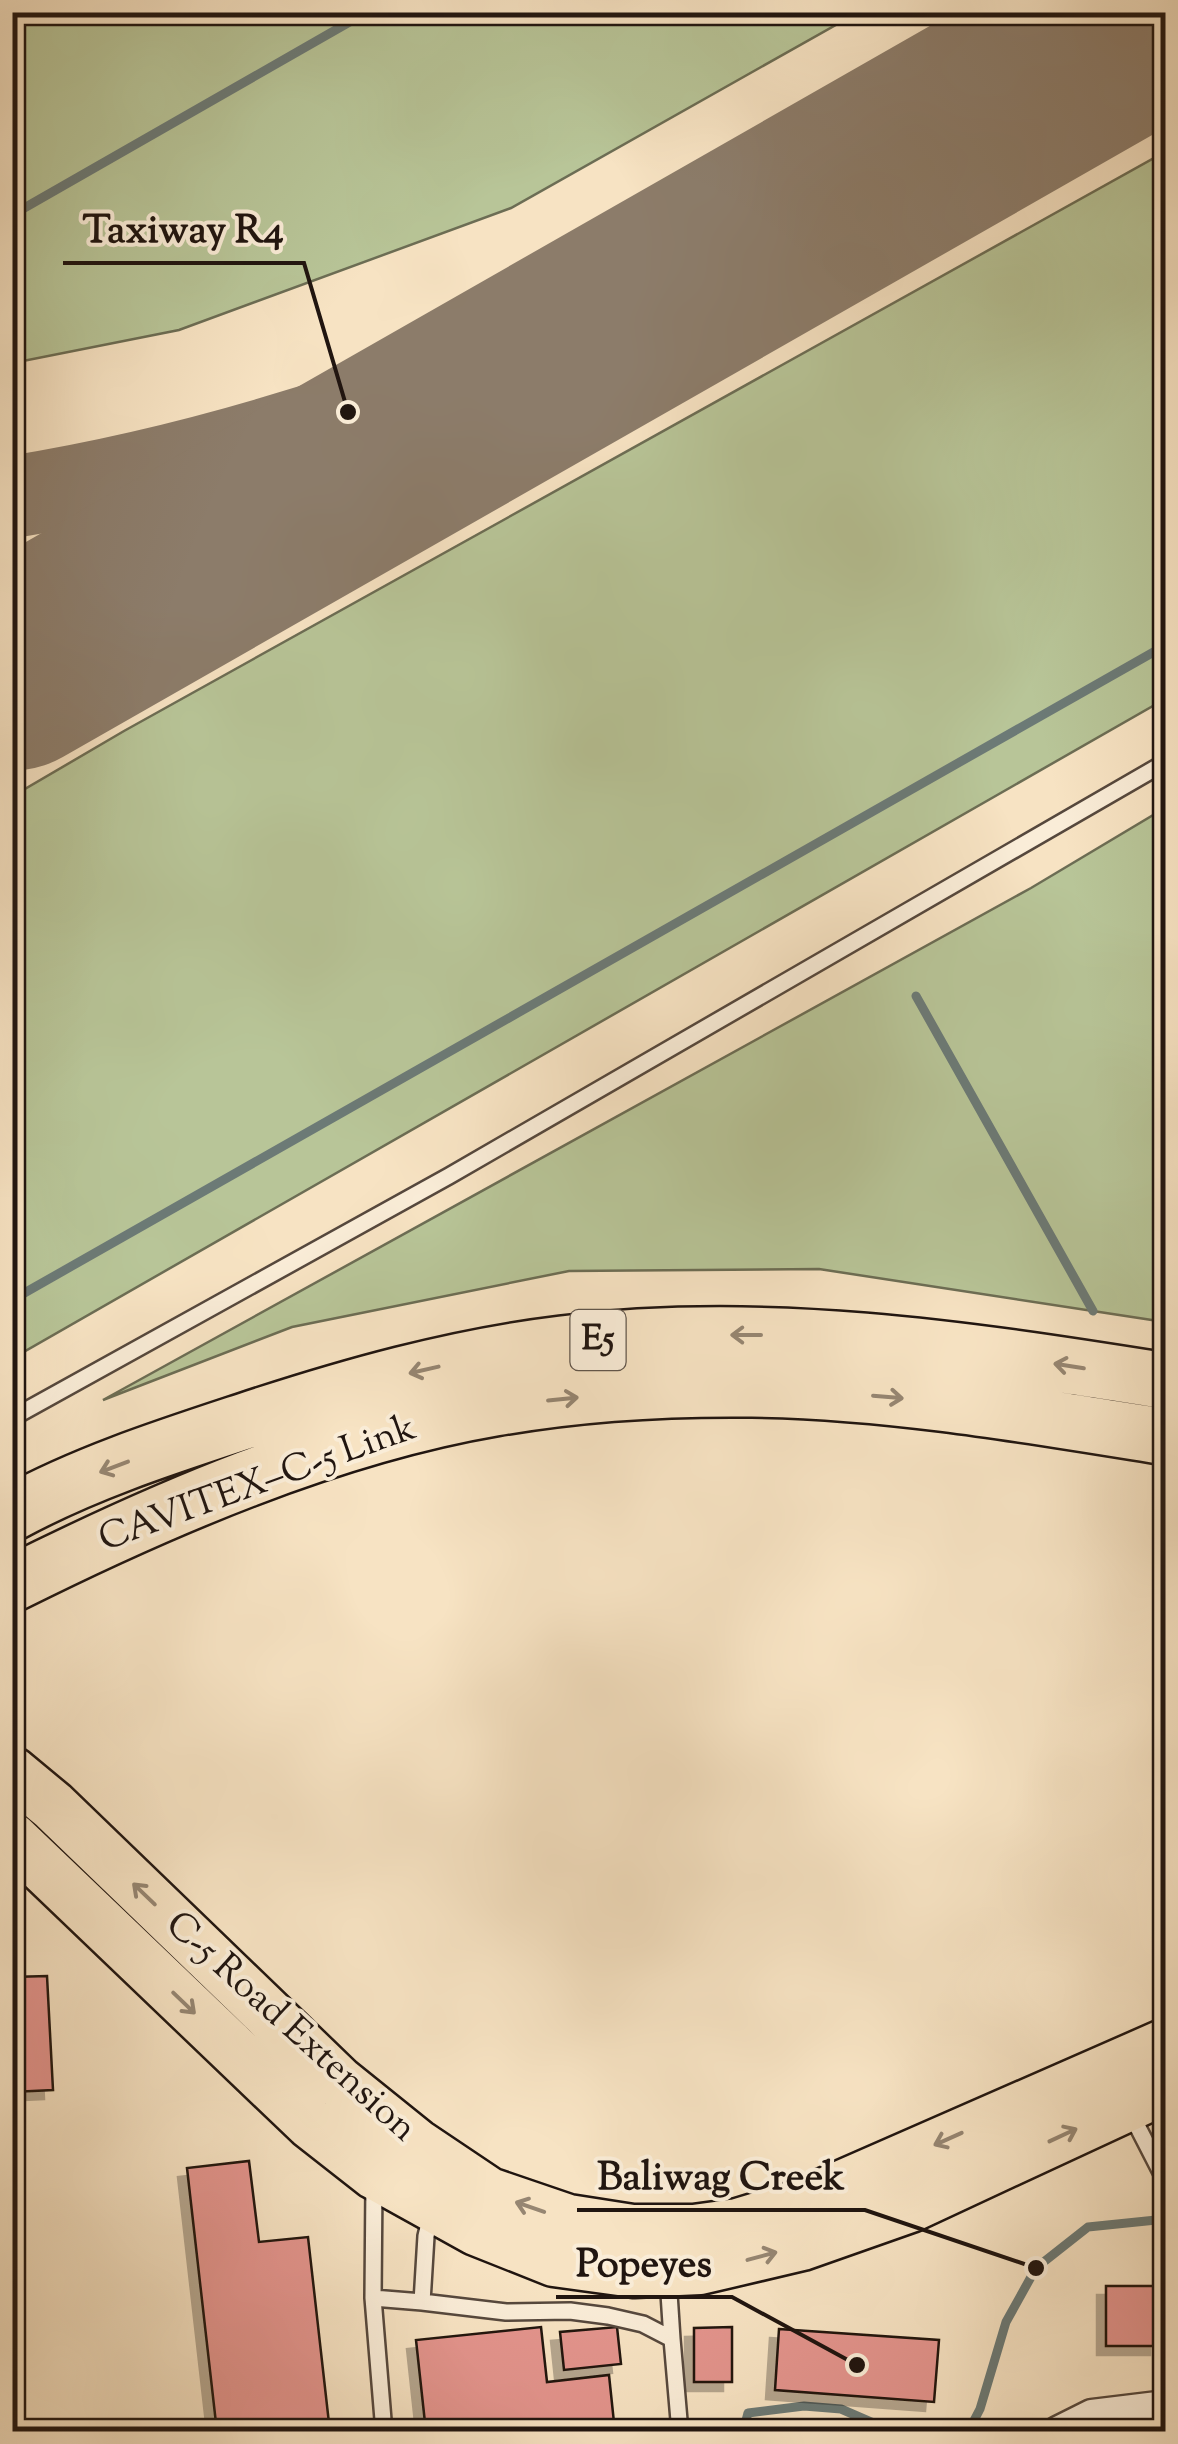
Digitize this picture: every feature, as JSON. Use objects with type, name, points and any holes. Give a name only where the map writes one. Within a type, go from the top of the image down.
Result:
[{"type":"highway","name":"CAVITEX–C-5 Link","points":[[12,1513],[49,1493],[123,1464],[304,1402],[460,1361],[561,1344],[718,1334],[848,1338],[961,1350],[1166,1382]]},
{"type":"highway","name":"CAVITEX–C-5 Link","points":[[12,1584],[148,1520],[302,1460],[444,1418],[550,1400],[702,1389],[797,1390],[903,1398],[1166,1437]]},
{"type":"main road","name":"C-5 Road Extension","points":[[12,1772],[54,1806],[340,2082],[416,2144],[489,2192],[568,2220],[632,2230],[694,2230],[738,2224],[794,2207],[1166,2044]]},
{"type":"main road","name":"C-5 Road Extension","points":[[12,1838],[310,2123],[375,2174],[476,2230],[554,2261],[634,2272],[700,2270],[802,2245],[892,2214],[1146,2097]]},
{"type":"street","points":[[1073,2427],[1111,2411],[1166,2406]]},
{"type":"lane","points":[[12,1418],[449,1176],[1166,762]]},
{"type":"lane","points":[[1146,2097],[1166,2182]]},
{"type":"lane","points":[[375,2174],[373,2298],[384,2432]]},
{"type":"lane","points":[[422,2302],[426,2236],[433,2207]]},
{"type":"lane","points":[[668,2270],[680,2432]]},
{"type":"lane","points":[[373,2298],[506,2312],[570,2311],[608,2316],[643,2324],[672,2339]]},
{"type":"green space","points":[[13,12],[857,13],[511,208],[179,330],[13,363]]},
{"type":"green space","points":[[1165,152],[1165,699],[13,1358],[13,796]]},
{"type":"green space","points":[[1165,808],[1165,1322],[819,1269],[569,1271],[292,1327],[103,1400],[1031,888]]},
{"type":"building","points":[[47,1976],[53,2090],[12,2092],[12,1977]]},
{"type":"building","points":[[249,2161],[259,2242],[308,2237],[330,2432],[217,2432],[187,2168]]},
{"type":"building","points":[[1106,2286],[1159,2286],[1159,2346],[1106,2346]]},
{"type":"building","points":[[541,2327],[547,2382],[609,2375],[615,2432],[426,2432],[416,2340]]},
{"type":"building","points":[[617,2327],[621,2364],[564,2370],[560,2332]]},
{"type":"building","points":[[732,2327],[732,2382],[694,2382],[694,2328]]},
{"type":"building","points":[[779,2329],[939,2340],[934,2402],[775,2390]]},
{"type":"waterway","points":[[12,215],[367,12]]},
{"type":"waterway","points":[[12,1300],[1166,645]]},
{"type":"waterway","points":[[916,996],[1093,1311]]},
{"type":"waterway","points":[[968,2432],[980,2409],[1006,2322],[1036,2268],[1088,2227],[1166,2219]]},
{"type":"waterway","points":[[743,2432],[748,2413],[804,2406],[841,2409],[894,2432]]},
{"type":"taxiway","points":[[12,497],[193,459],[371,406],[573,328],[717,266]]},
{"type":"runway","points":[[12,668],[1161,12]]},
{"type":"place","name":"Taxiway R4","points":[[348,412]]},
{"type":"place","name":"Baliwag Creek","points":[[1036,2268]]},
{"type":"place","name":"Popeyes","points":[[857,2365]]}]
